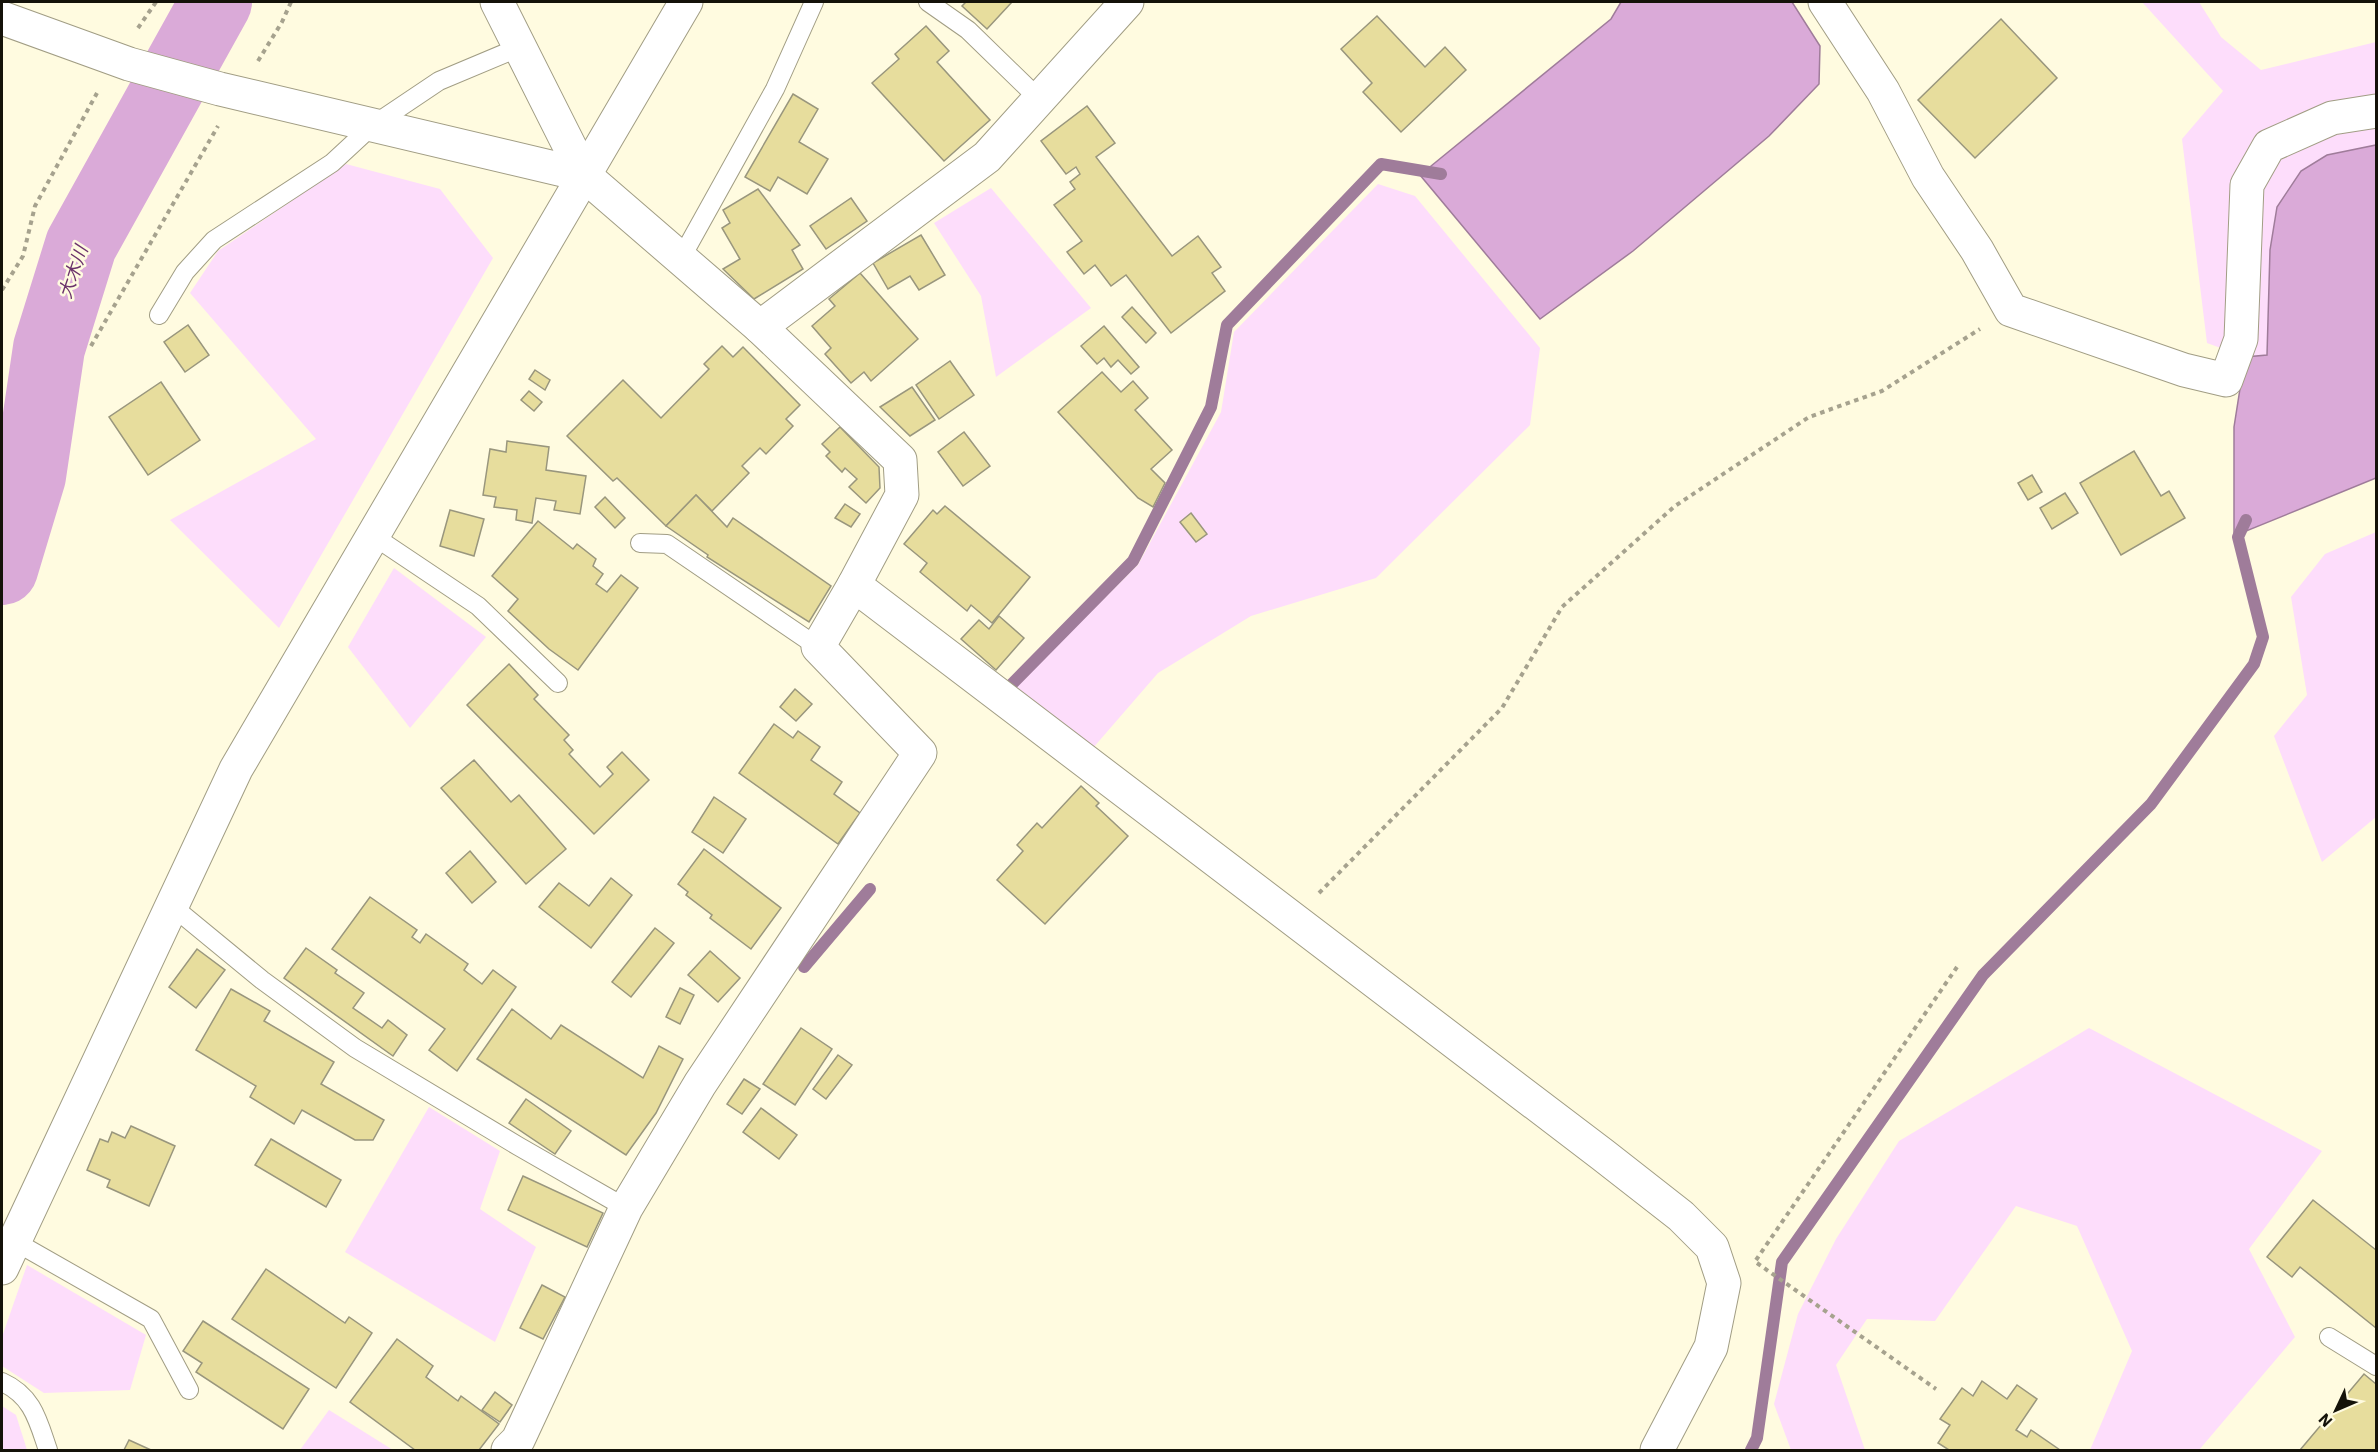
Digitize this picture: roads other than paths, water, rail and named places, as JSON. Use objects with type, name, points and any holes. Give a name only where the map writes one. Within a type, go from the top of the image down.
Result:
[{"type":"street","points":[[497,2],[584,175],[760,327],[900,460],[902,495],[818,647],[920,753],[700,1084],[626,1208],[518,1440],[508,1450]]},
{"type":"street","points":[[8,1255],[236,769],[686,2]]},
{"type":"street","points":[[760,327],[987,157],[1127,2]]},
{"type":"street","points":[[1825,2],[1883,91],[1928,177],[1977,250],[2011,310],[2184,370],[2226,380],[2241,339],[2247,185],[2269,146],[2332,118],[2376,111]]},
{"type":"street","points":[[2,18],[123,62],[229,91],[584,175]]},
{"type":"street","points":[[854,585],[1681,1216],[1712,1247],[1724,1283],[1711,1347],[1657,1450]]},
{"type":"lane","points":[[680,260],[775,89],[814,2]]},
{"type":"lane","points":[[928,2],[968,30],[1039,99]]},
{"type":"lane","points":[[159,315],[185,273],[214,240],[332,163],[372,126],[439,81],[520,47]]},
{"type":"lane","points":[[372,536],[478,606],[558,683]]},
{"type":"lane","points":[[640,543],[667,544],[818,647]]},
{"type":"lane","points":[[172,906],[262,980],[355,1048],[626,1208]]},
{"type":"lane","points":[[8,1255],[151,1319],[189,1390]]},
{"type":"lane","points":[[2329,1337],[2376,1366]]},
{"type":"lane","points":[[2,1382],[13,1387],[33,1407],[48,1450]]},
{"type":"waterway","name":"大木川","points":[[2,569],[30,476],[49,348],[81,245],[216,2]]},
{"type":"waterway","points":[[1011,685],[1133,561],[1211,407],[1227,325],[1381,164],[1441,174]]},
{"type":"waterway","points":[[1751,1450],[1757,1438],[1782,1262],[1983,975],[2151,804],[2254,664],[2263,637],[2238,537],[2246,520]]},
{"type":"waterway","points":[[804,967],[870,889]]}]
